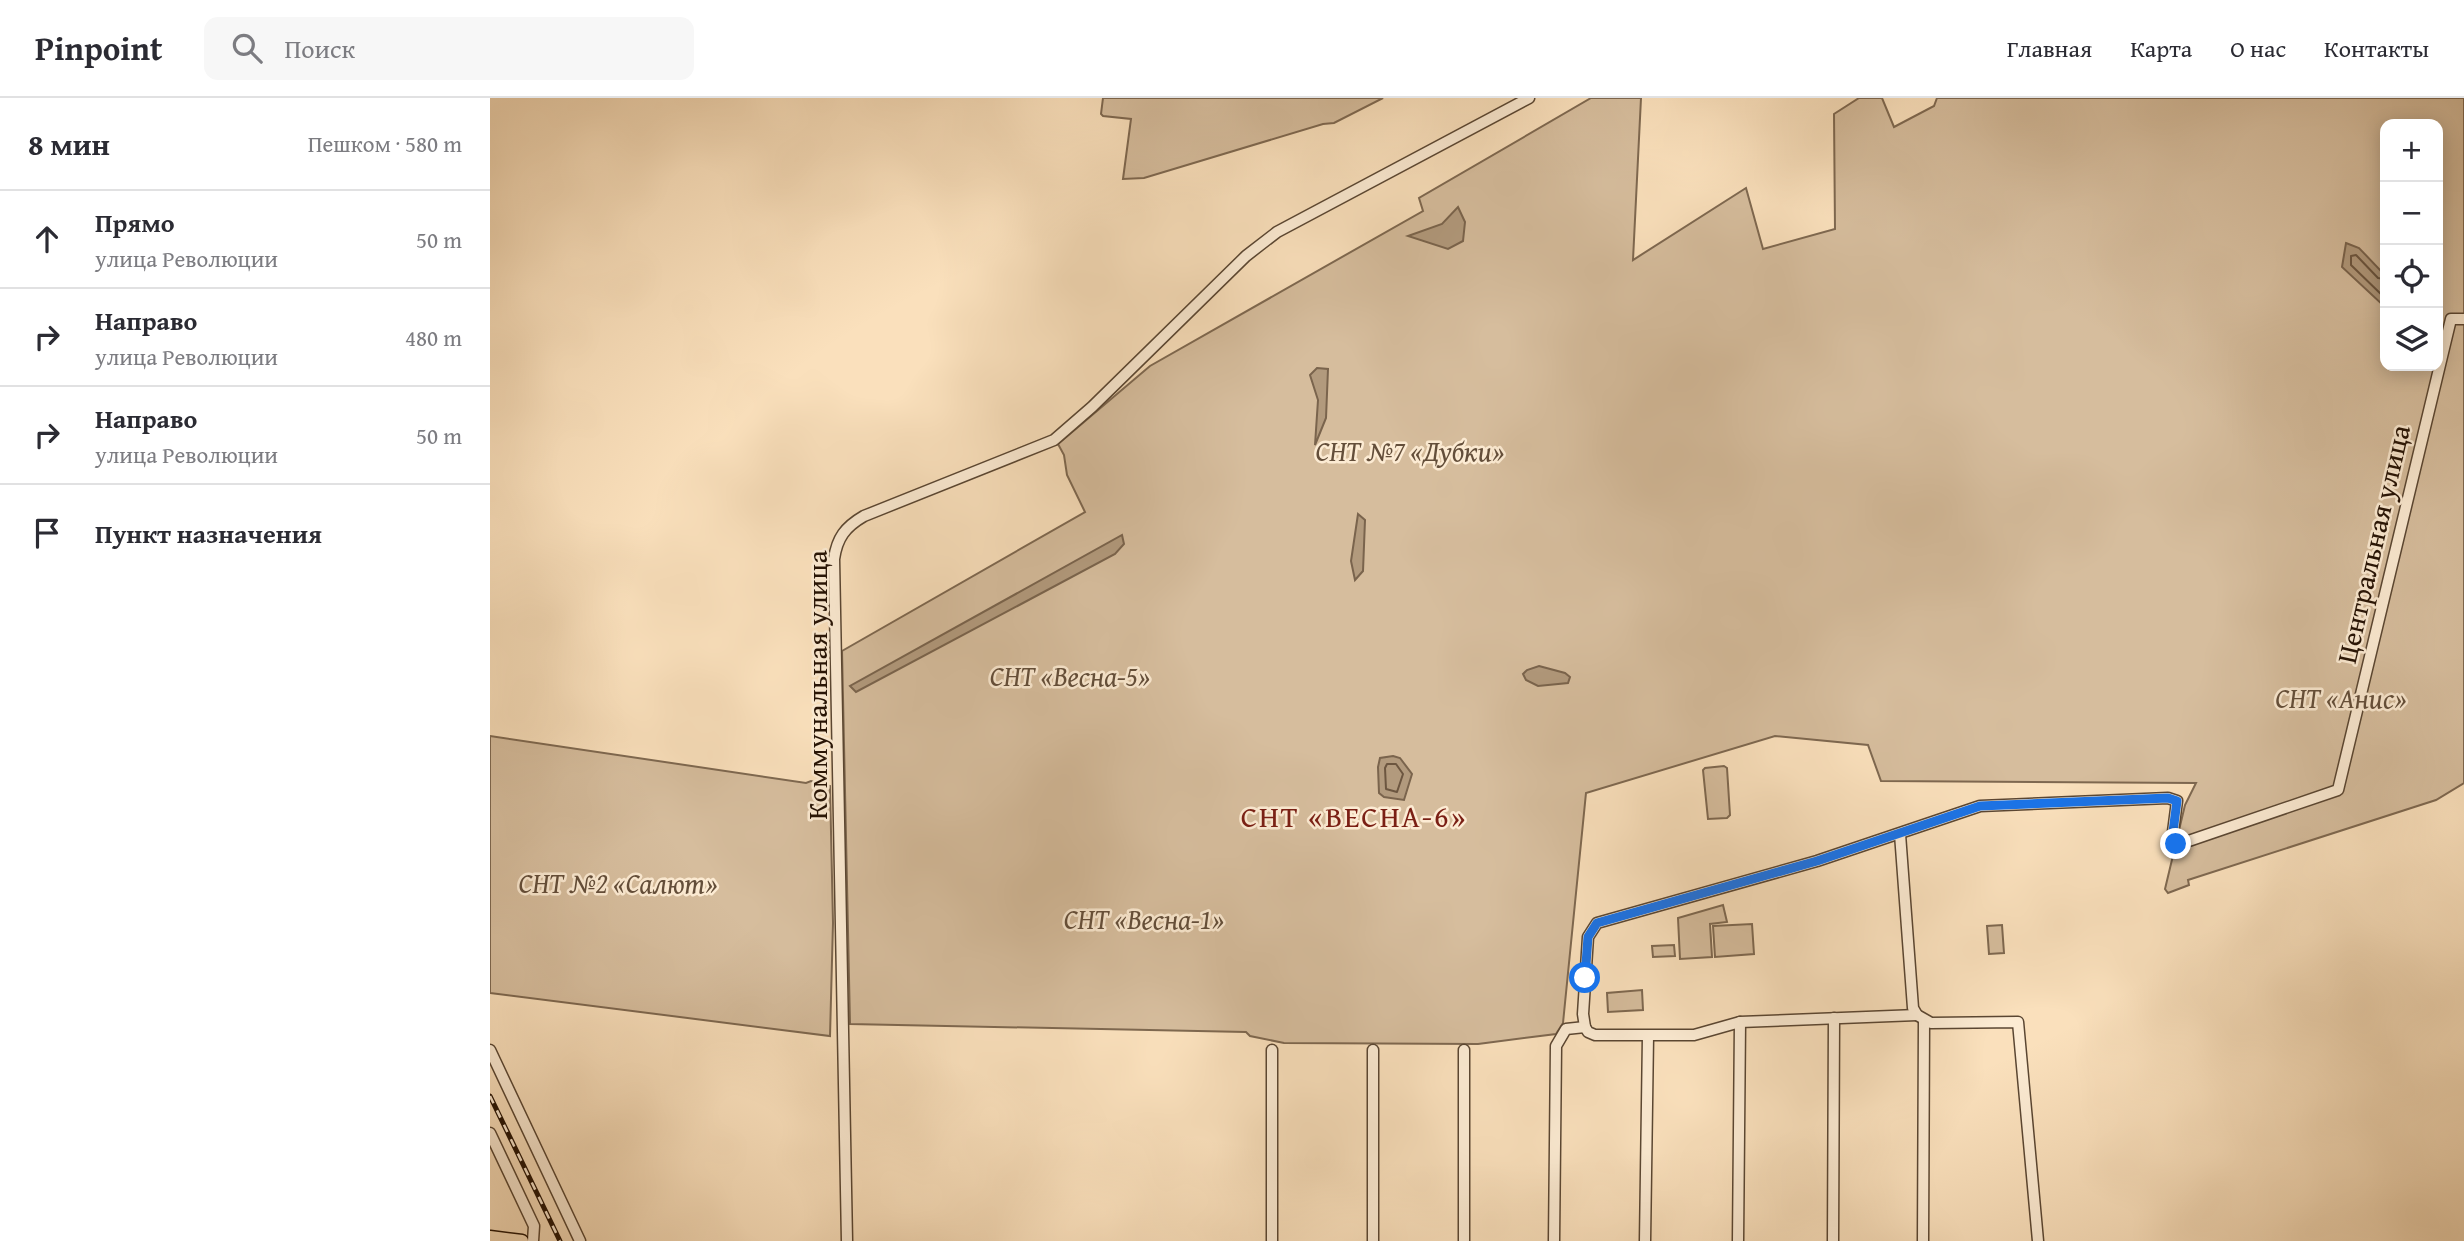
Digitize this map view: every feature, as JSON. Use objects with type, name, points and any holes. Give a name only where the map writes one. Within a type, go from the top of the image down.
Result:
[{"type":"main road","points":[[490,1237],[522,1241]]},
{"type":"street","name":"Коммунальная улица","points":[[847,1241],[834,559],[840,535],[863,516],[1054,440],[1092,407],[1245,256],[1268,238],[1529,98]]},
{"type":"street","name":"Центральная улица","points":[[1900,834],[1980,806],[2168,798],[2177,801],[2171,847],[2338,790],[2451,319],[2464,319]]},
{"type":"street","points":[[1921,1018],[1740,1022],[1694,1035],[1595,1035],[1585,1027],[1583,1014],[1588,937],[1597,923],[1817,861],[1900,834],[1913,1008],[1921,1018],[1931,1024],[2018,1022],[2038,1241]]},
{"type":"street","points":[[1833,1241],[1834,1018]]},
{"type":"street","points":[[1921,1018],[1923,1241]]},
{"type":"street","points":[[1738,1241],[1740,1022]]},
{"type":"street","points":[[1554,1241],[1556,1046],[1566,1029],[1585,1027]]},
{"type":"street","points":[[1645,1241],[1648,1036]]},
{"type":"street","points":[[490,1050],[580,1241]]},
{"type":"street","points":[[1272,1050],[1272,1241]]},
{"type":"street","points":[[1373,1050],[1373,1241]]},
{"type":"street","points":[[1464,1050],[1464,1241]]},
{"type":"street","points":[[490,1133],[534,1226],[533,1241]]},
{"type":"green space","points":[[1103,98],[1383,98],[1334,123],[1144,178],[1123,179],[1131,119],[1103,116]]},
{"type":"green space","points":[[1591,98],[1641,98],[1633,260],[1746,188],[1763,249],[1835,229],[1834,114],[1859,98],[1882,98],[1894,127],[1934,106],[1937,98],[2464,98],[2464,783],[2436,800],[2188,880],[2189,885],[2168,893],[2165,889],[2185,805],[2196,783],[1881,781],[1868,745],[1775,736],[1586,793],[1563,1023],[1556,1034],[1478,1044],[1284,1043],[1250,1036],[1246,1032],[850,1024],[842,651],[1085,512],[1067,475],[1064,455],[1058,444],[1150,366],[1423,211],[1419,198]]},
{"type":"green space","name":"СНТ №2 «Салют»","points":[[490,736],[806,783],[811,781],[830,786],[833,923],[830,1036],[490,993]]},
{"type":"green space","points":[[1724,766],[1727,768],[1730,815],[1727,818],[1708,819],[1703,770]]},
{"type":"green space","points":[[1723,905],[1727,922],[1710,924],[1712,957],[1680,959],[1678,918]]},
{"type":"green space","points":[[1752,924],[1754,954],[1715,957],[1713,926]]},
{"type":"green space","points":[[2002,925],[2004,953],[1989,954],[1987,926]]},
{"type":"green space","points":[[1674,945],[1675,956],[1653,957],[1652,946]]},
{"type":"green space","points":[[1642,990],[1643,1010],[1608,1012],[1607,993]]},
{"type":"water","points":[[1458,207],[1465,222],[1463,241],[1448,249],[1408,236],[1442,224]]},
{"type":"water","points":[[2346,243],[2359,248],[2380,270],[2380,302],[2342,267]]},
{"type":"water","points":[[1317,368],[1328,369],[1326,418],[1315,445],[1318,400],[1310,375]]},
{"type":"water","points":[[1358,514],[1365,520],[1363,571],[1355,580],[1351,561]]},
{"type":"water","points":[[1122,535],[1124,544],[1115,554],[856,692],[850,686]]},
{"type":"water","points":[[1539,666],[1565,673],[1570,677],[1568,683],[1538,686],[1526,680],[1523,674]]},
{"type":"water","points":[[1380,758],[1400,758],[1412,774],[1404,800],[1384,797],[1379,793]]},
{"type":"railway","points":[[490,1096],[560,1241]]},
{"type":"district","name":"СНТ «ВЕСНА-6»","points":[[1354,817]]},
{"type":"route","points":[[1585,978],[1588,937],[1597,923],[1817,861],[1980,806],[2168,798],[2177,801],[2171,847],[2176,844]]},
{"type":"park label","name":"СНТ №7 «Дубки»","points":[[1410,451]]},
{"type":"park label","name":"СНТ «Весна-5»","points":[[1070,676]]},
{"type":"park label","name":"СНТ «Анис»","points":[[2341,698]]},
{"type":"park label","name":"СНТ «Весна-1»","points":[[1144,919]]}]
